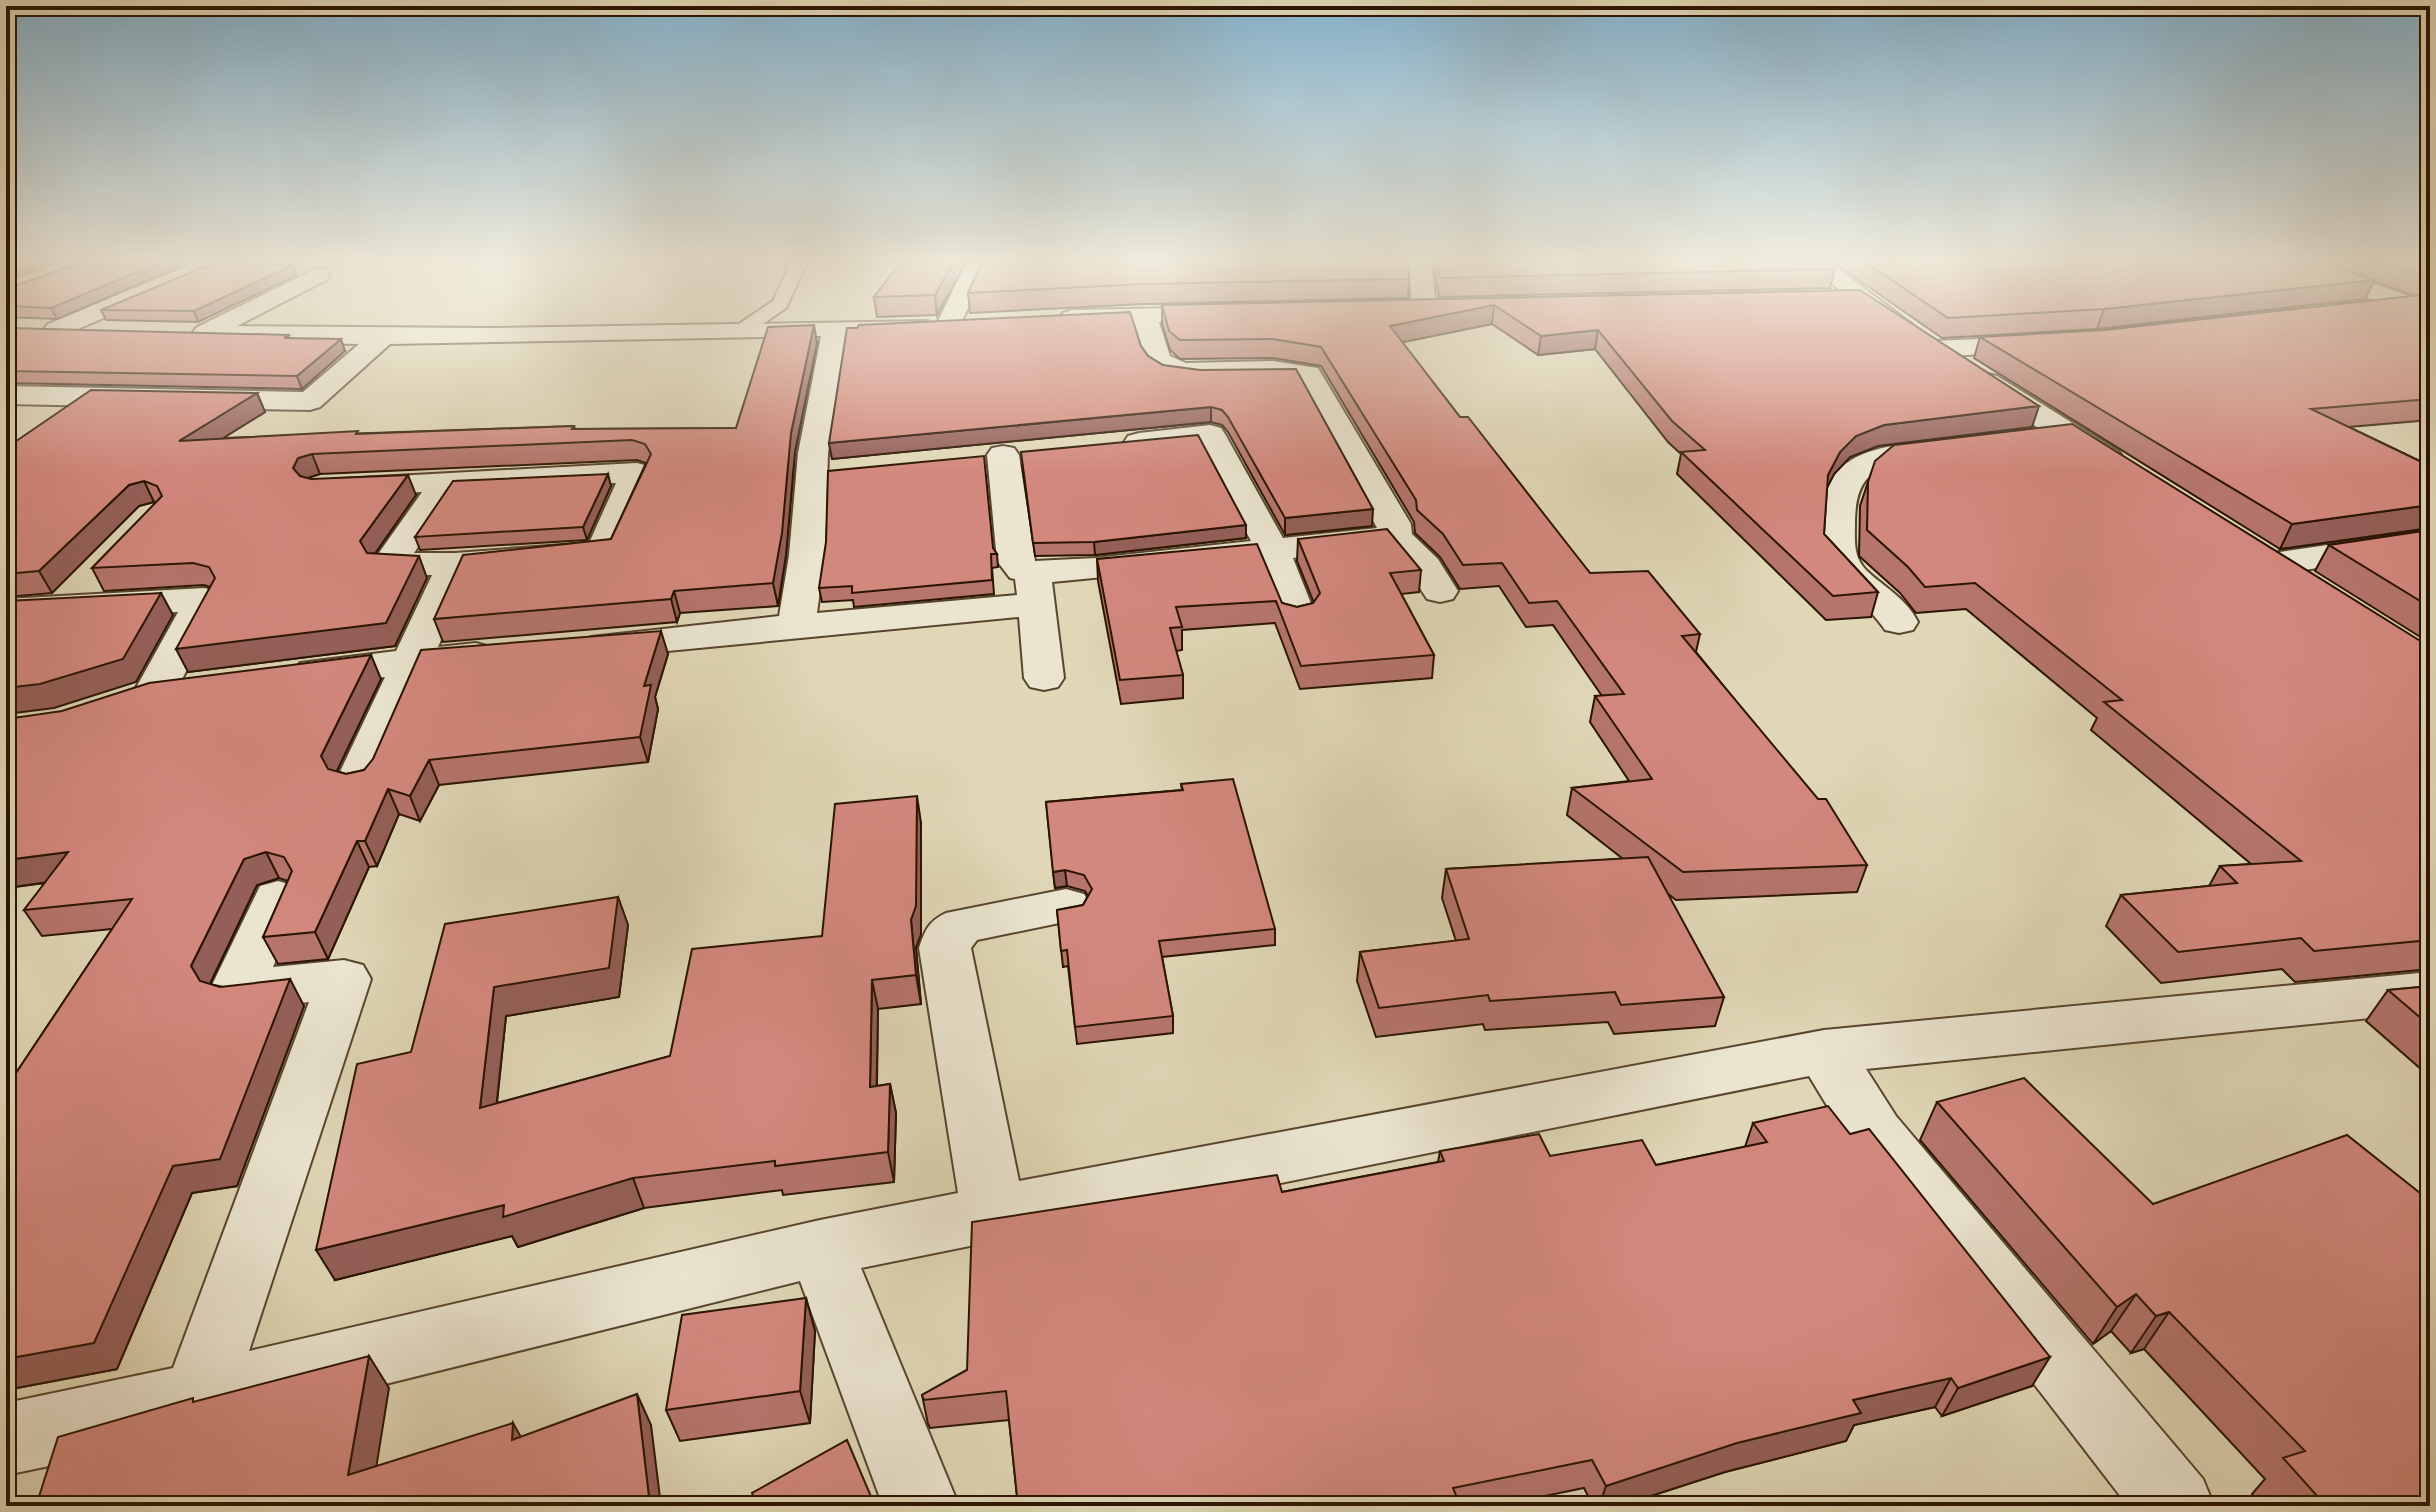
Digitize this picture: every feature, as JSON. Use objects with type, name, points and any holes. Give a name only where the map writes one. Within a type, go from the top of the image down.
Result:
[{"type":"street","points":[[191,333],[381,338],[668,333]]},
{"type":"street","points":[[796,626],[807,555],[830,471],[813,453],[821,393],[834,333]]},
{"type":"street","points":[[1149,333],[1156,355],[1168,368],[1199,372],[1283,368],[1308,374],[1394,524],[1395,536],[1425,567],[1440,591]]},
{"type":"street","points":[[1912,333],[2133,475]]},
{"type":"street","points":[[6,395],[310,401],[381,338]]},
{"type":"street","points":[[1936,349],[2067,342]]},
{"type":"street","points":[[1107,445],[1210,434],[1272,549],[1297,616]]},
{"type":"street","points":[[2027,440],[2069,434]]},
{"type":"street","points":[[1899,622],[1894,611],[1854,578],[1838,558],[1842,490],[1855,469],[1878,458],[1971,447]]},
{"type":"street","points":[[1002,455],[1015,561],[1034,588],[1044,678]]},
{"type":"street","points":[[320,487],[444,484],[637,473],[602,552],[455,564],[389,564],[444,484]]},
{"type":"street","points":[[574,648],[796,626],[1034,588],[1095,569],[1395,536]]},
{"type":"street","points":[[2312,589],[2261,556],[2430,540]]},
{"type":"street","points":[[358,782],[455,564]]},
{"type":"street","points":[[63,607],[93,576]]},
{"type":"street","points":[[6,610],[204,599],[154,693]]},
{"type":"street","points":[[274,676],[415,659],[510,652]]},
{"type":"street","points":[[114,706],[154,693],[198,686]]},
{"type":"street","points":[[198,1397],[344,979],[236,991],[278,898]]},
{"type":"street","points":[[994,1215],[945,948],[950,932],[964,925],[1066,906]]},
{"type":"street","points":[[6,1439],[198,1397],[820,1248],[1824,1052],[2430,992]]},
{"type":"street","points":[[1824,1052],[1875,1133],[2161,1503]]},
{"type":"street","points":[[820,1248],[921,1506]]},
{"type":"building","points":[[6,333],[191,333],[341,339],[297,376],[6,371]]},
{"type":"building","points":[[766,333],[812,333],[791,433],[782,533],[773,583],[674,591],[671,599],[434,619],[463,555],[611,539],[651,454],[645,444],[632,440],[312,454],[298,458],[293,468],[300,476],[311,479],[408,475],[360,541],[367,553],[419,556],[386,623],[176,649],[215,578],[209,567],[193,563],[92,568],[162,496],[157,486],[144,481],[129,485],[39,571],[6,574],[6,448],[91,390],[257,393],[179,441],[358,431],[356,434],[574,426],[572,429],[736,428]]},
{"type":"building","points":[[846,333],[1137,333],[1148,356],[1163,365],[1200,370],[1296,369],[1373,509],[1285,518],[1228,417],[1222,410],[1211,407],[829,443]]},
{"type":"building","points":[[1171,333],[1395,333],[1460,417],[1468,417],[1590,573],[1648,571],[1700,634],[1682,636],[1818,799],[1826,799],[1867,865],[1683,872],[1572,788],[1652,779],[1595,696],[1624,694],[1557,601],[1529,603],[1502,563],[1463,565],[1443,534],[1417,510],[1416,500],[1321,347],[1273,339],[1180,340]]},
{"type":"building","points":[[1536,333],[1574,333],[1541,336]]},
{"type":"building","points":[[1600,333],[1926,333],[2039,406],[1884,425],[1856,436],[1840,452],[1828,475],[1824,534],[1878,592],[1833,596],[1681,452],[1705,450],[1672,421]]},
{"type":"building","points":[[2059,333],[2430,333],[2430,399],[2311,409],[2430,466],[2430,505],[2292,524],[1980,337]]},
{"type":"building","points":[[2072,424],[2430,647],[2430,940],[2314,951],[2301,938],[2178,952],[2121,895],[2237,883],[2220,866],[2301,861],[2104,702],[2122,700],[1975,583],[1925,587],[1867,530],[1868,482],[1875,461],[1894,445]]},
{"type":"building","points":[[1198,435],[1246,525],[1094,542],[1033,543],[1021,452]]},
{"type":"building","points":[[984,456],[993,548],[997,554],[991,554],[992,580],[852,593],[852,586],[819,588],[826,542],[828,471]]},
{"type":"building","points":[[608,474],[583,527],[415,537],[453,481]]},
{"type":"building","points":[[1387,529],[1421,570],[1390,573],[1434,655],[1301,666],[1276,601],[1176,607],[1182,627],[1170,628],[1183,675],[1120,680],[1097,559],[1257,544],[1282,603],[1297,607],[1313,603],[1320,593],[1298,539]]},
{"type":"building","points":[[2430,530],[2430,607],[2329,545]]},
{"type":"building","points":[[161,593],[123,659],[40,684],[6,688],[6,601]]},
{"type":"building","points":[[661,631],[644,686],[651,685],[640,737],[429,760],[410,796],[388,789],[365,841],[357,841],[315,932],[263,937],[292,871],[284,857],[266,852],[244,859],[191,966],[200,981],[220,987],[290,979],[220,1159],[173,1166],[94,1343],[6,1359],[6,1088],[132,899],[24,910],[68,852],[6,860],[6,719],[62,711],[149,683],[371,655],[321,756],[328,769],[346,774],[364,770],[373,759],[421,650]]},
{"type":"building","points":[[1233,779],[1275,929],[1159,941],[1173,1016],[1075,1027],[1067,950],[1061,951],[1057,910],[1083,905],[1092,889],[1084,875],[1065,870],[1053,872],[1046,802],[1183,790],[1181,784]]},
{"type":"building","points":[[917,796],[916,906],[911,920],[916,975],[872,980],[870,1087],[890,1084],[888,1152],[775,1166],[775,1161],[633,1178],[503,1217],[504,1205],[316,1250],[357,1064],[411,1052],[445,924],[618,897],[609,968],[494,987],[480,1108],[670,1056],[692,949],[822,936],[835,804]]},
{"type":"building","points":[[1648,857],[1724,997],[1621,1005],[1615,992],[1490,1001],[1488,995],[1379,1008],[1360,952],[1469,939],[1446,869]]},
{"type":"building","points":[[2430,986],[2430,1026],[2388,990]]},
{"type":"building","points":[[2024,1078],[2153,1204],[2347,1135],[2430,1201],[2430,1506],[2326,1506],[2283,1458],[2305,1451],[2169,1312],[2156,1316],[2136,1294],[2117,1307],[1937,1102]]},
{"type":"building","points":[[1828,1106],[1850,1134],[1869,1129],[2050,1357],[1958,1388],[1951,1378],[1853,1400],[1861,1413],[1737,1443],[1606,1486],[1592,1460],[1453,1488],[1458,1500],[1433,1506],[1018,1506],[1006,1391],[924,1400],[922,1395],[967,1370],[972,1222],[1277,1175],[1282,1192],[1444,1161],[1440,1151],[1539,1134],[1550,1156],[1642,1140],[1656,1165],[1767,1142],[1753,1123]]},
{"type":"building","points":[[806,1298],[800,1391],[666,1410],[682,1315]]},
{"type":"building","points":[[369,1356],[348,1475],[513,1423],[512,1440],[637,1394],[650,1506],[36,1506],[58,1437],[193,1398],[193,1402]]},
{"type":"building","points":[[847,1440],[875,1506],[757,1506],[752,1493]]}]
